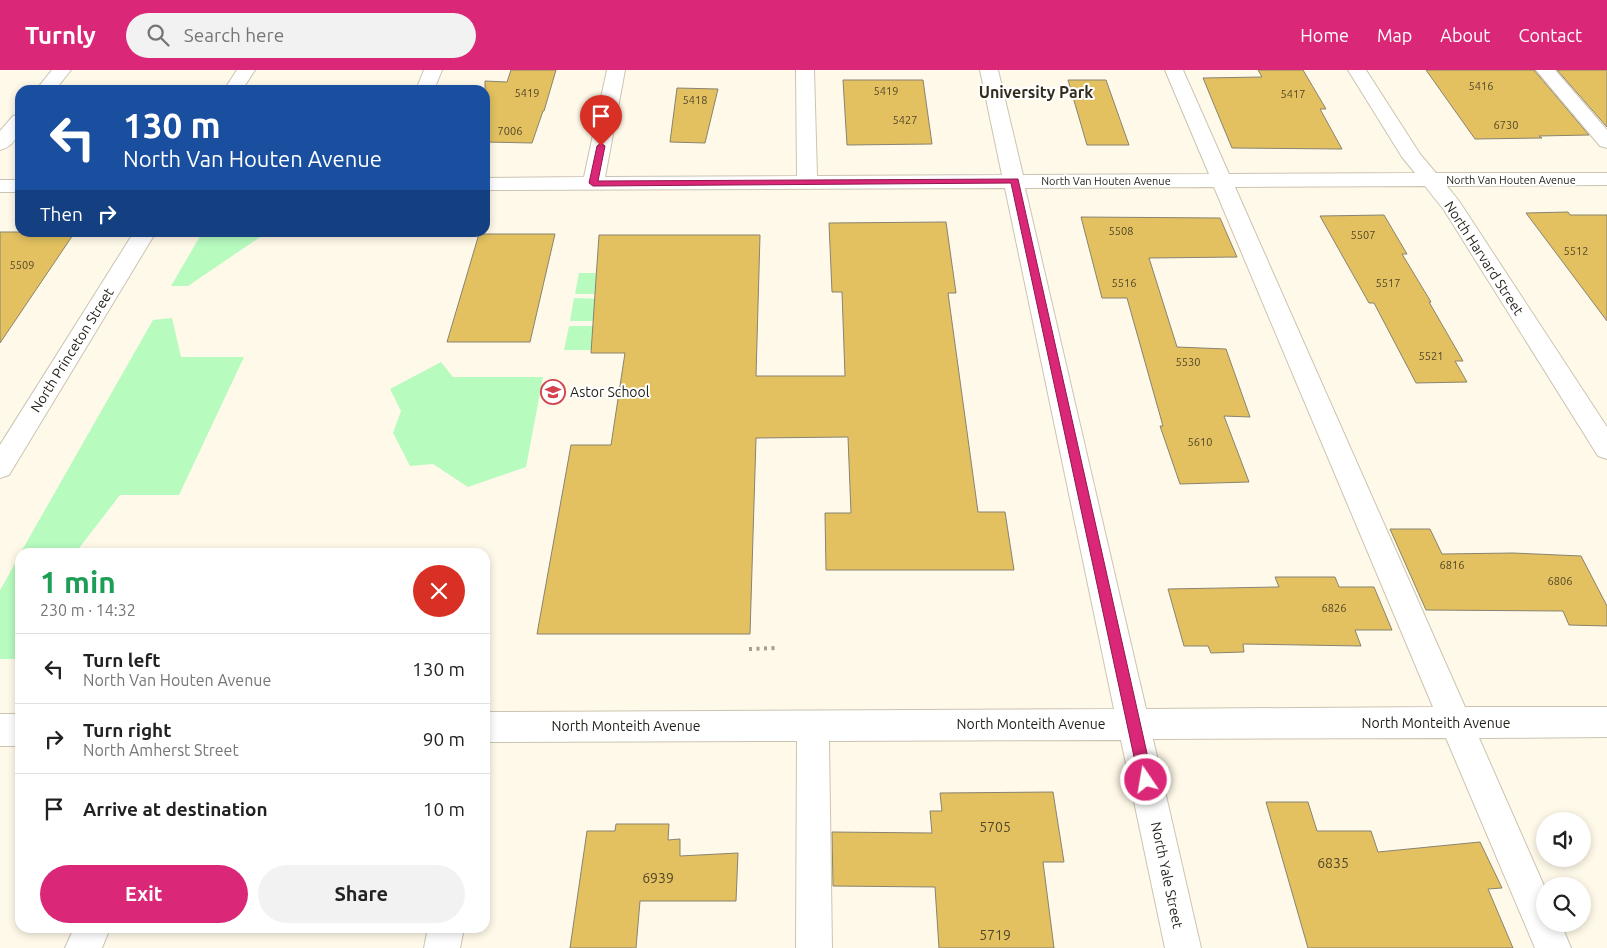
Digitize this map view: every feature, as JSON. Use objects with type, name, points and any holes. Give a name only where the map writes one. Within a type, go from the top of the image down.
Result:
[{"type":"street","points":[[49,85],[62,70]]},
{"type":"street","points":[[237,85],[246,70]]},
{"type":"street","points":[[427,85],[433,70]]},
{"type":"street","points":[[593,183],[616,70]]},
{"type":"street","points":[[804,70],[807,181]]},
{"type":"street","name":"North Yale Street","points":[[989,70],[1183,948]]},
{"type":"street","points":[[1174,70],[1553,948]]},
{"type":"street","name":"North Harvard Street","points":[[1357,70],[1412,157],[1452,206],[1607,449]]},
{"type":"street","points":[[1545,70],[1607,142]]},
{"type":"street","points":[[0,144],[15,126]]},
{"type":"street","name":"North Van Houten Avenue","points":[[490,184],[807,181],[1607,179]]},
{"type":"street","points":[[0,186],[15,186]]},
{"type":"street","name":"North Princeton Street","points":[[0,467],[142,237]]},
{"type":"street","name":"North Monteith Avenue","points":[[490,728],[813,724],[1607,722]]},
{"type":"street","points":[[813,724],[814,948]]},
{"type":"street","points":[[0,730],[15,730]]},
{"type":"street","points":[[83,948],[90,933]]},
{"type":"street","points":[[442,948],[445,933]]},
{"type":"path","points":[[748,649],[777,648]]},
{"type":"green space","points":[[200,237],[260,237],[188,286],[171,286]]},
{"type":"green space","points":[[579,273],[605,273],[601,294],[575,294]]},
{"type":"green space","points":[[574,298],[601,299],[596,321],[570,321]]},
{"type":"green space","points":[[172,318],[181,357],[244,357],[179,495],[120,495],[79,548],[23,548],[153,320]]},
{"type":"green space","points":[[569,326],[596,326],[591,350],[564,350]]},
{"type":"green space","points":[[441,362],[453,377],[543,377],[526,467],[468,487],[433,464],[410,466],[393,433],[401,411],[390,389]]},
{"type":"green space","points":[[15,564],[15,659],[0,659],[0,590]]},
{"type":"building","points":[[511,70],[556,70],[532,143],[490,142],[490,85],[485,85],[485,81],[507,82]]},
{"type":"building","points":[[1258,70],[1303,70],[1326,109],[1320,109],[1342,149],[1232,148],[1203,78],[1262,77]]},
{"type":"building","points":[[1426,70],[1534,70],[1589,135],[1475,139]]},
{"type":"building","points":[[1557,70],[1607,70],[1607,127]]},
{"type":"building","points":[[843,80],[923,80],[932,144],[847,145]]},
{"type":"building","points":[[1068,80],[1106,80],[1129,145],[1087,145]]},
{"type":"building","points":[[677,88],[718,89],[705,143],[670,142]]},
{"type":"building","points":[[1568,212],[1570,215],[1607,215],[1607,321],[1526,213]]},
{"type":"building","points":[[1384,215],[1407,254],[1402,254],[1463,361],[1455,361],[1467,382],[1416,383],[1374,303],[1369,303],[1320,216]]},
{"type":"building","points":[[1081,217],[1220,218],[1237,257],[1149,258],[1177,347],[1226,349],[1250,417],[1224,416],[1249,482],[1180,484],[1160,426],[1163,426],[1127,298],[1102,298]]},
{"type":"building","points":[[946,222],[956,293],[948,293],[978,512],[1005,512],[1014,570],[826,570],[825,513],[851,513],[848,437],[756,438],[750,634],[537,634],[571,445],[611,445],[625,353],[591,353],[599,235],[760,235],[756,376],[845,376],[842,292],[832,292],[829,223]]},
{"type":"building","points":[[0,232],[15,232],[15,237],[72,237],[0,343]]},
{"type":"building","points":[[490,234],[555,234],[530,342],[447,342],[478,237],[490,237]]},
{"type":"building","points":[[1390,529],[1430,529],[1442,554],[1513,553],[1581,556],[1607,606],[1607,626],[1569,625],[1563,611],[1426,610]]},
{"type":"building","points":[[1275,577],[1335,577],[1339,587],[1374,587],[1392,630],[1355,630],[1361,646],[1243,644],[1244,652],[1211,653],[1208,646],[1184,646],[1168,589],[1279,587]]},
{"type":"building","points":[[1053,792],[1064,862],[1043,862],[1054,948],[939,948],[935,887],[833,886],[832,832],[932,833],[930,811],[942,811],[940,793]]},
{"type":"building","points":[[1266,802],[1308,802],[1317,831],[1371,831],[1378,852],[1480,842],[1502,888],[1488,889],[1513,948],[1308,948]]},
{"type":"building","points":[[616,824],[669,824],[668,840],[680,839],[680,856],[738,853],[736,901],[640,901],[636,948],[570,948],[587,831],[615,831]]},
{"type":"place","name":"Astor School","points":[[553,392]]},
{"type":"district","name":"University Park","points":[[1036,92]]},
{"type":"route","points":[[601,146],[593,183],[1014,181],[1146,780]]}]
